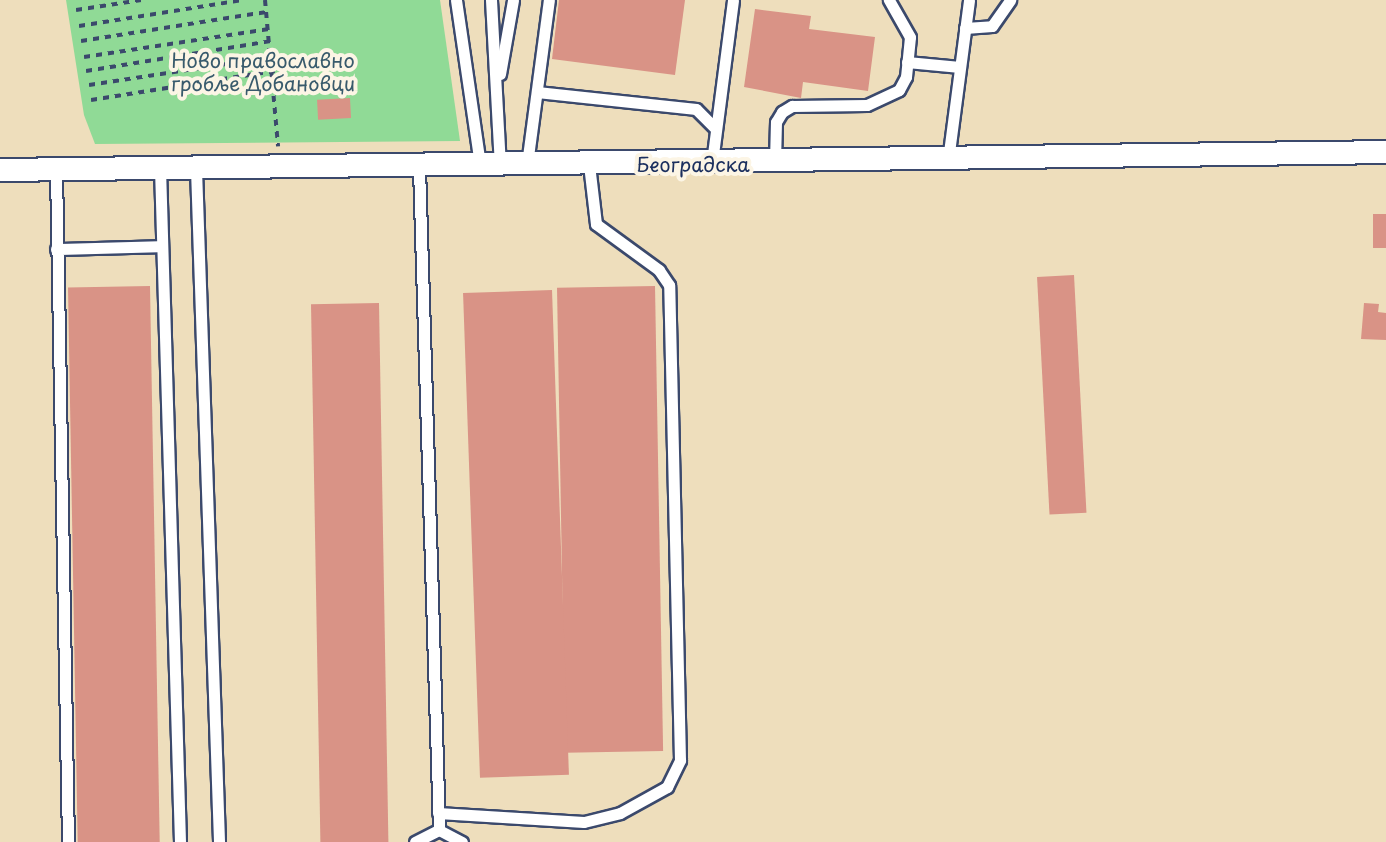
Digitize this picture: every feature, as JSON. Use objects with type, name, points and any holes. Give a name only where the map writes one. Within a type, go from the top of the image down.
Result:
[{"type":"street","name":"Београдска","points":[[0,170],[712,164],[1386,152]]},
{"type":"lane","points":[[456,0],[490,165]]},
{"type":"lane","points":[[491,0],[496,94]]},
{"type":"lane","points":[[493,18],[501,0]]},
{"type":"lane","points":[[490,165],[496,94],[513,0]]},
{"type":"lane","points":[[527,164],[549,0]]},
{"type":"lane","points":[[712,164],[733,0]]},
{"type":"lane","points":[[775,163],[776,122],[782,112],[792,106],[883,101],[899,90],[910,37],[889,0]]},
{"type":"lane","points":[[948,160],[969,0]]},
{"type":"lane","points":[[965,28],[992,26],[1010,0]]},
{"type":"lane","points":[[907,62],[960,67]]},
{"type":"lane","points":[[537,92],[696,109],[716,129]]},
{"type":"lane","points":[[438,813],[584,822],[620,813],[667,787],[680,760],[669,285],[659,270],[596,224],[589,164]]},
{"type":"lane","points":[[419,167],[439,830]]},
{"type":"lane","points":[[160,168],[180,842]]},
{"type":"lane","points":[[56,169],[68,842]]},
{"type":"lane","points":[[196,169],[219,842]]},
{"type":"lane","points":[[56,249],[161,246]]},
{"type":"lane","points":[[415,842],[439,830]]},
{"type":"lane","points":[[439,830],[462,842]]},
{"type":"path","points":[[76,10],[141,0]]},
{"type":"path","points":[[79,26],[244,0]]},
{"type":"path","points":[[265,0],[275,71],[279,169]]},
{"type":"path","points":[[81,41],[267,12]]},
{"type":"path","points":[[84,57],[269,29]]},
{"type":"path","points":[[86,71],[271,41]]},
{"type":"path","points":[[89,85],[273,57]]},
{"type":"path","points":[[91,100],[275,71]]},
{"type":"green space","name":"Ново православно гробље Добановци","points":[[66,0],[440,0],[460,141],[95,144],[84,115]]},
{"type":"building","points":[[559,0],[685,0],[675,75],[552,59]]},
{"type":"building","points":[[755,9],[811,16],[809,29],[875,37],[868,91],[803,82],[801,98],[744,87]]},
{"type":"building","points":[[350,98],[351,118],[318,120],[317,100]]},
{"type":"building","points":[[1373,214],[1386,214],[1386,248],[1373,248]]},
{"type":"building","points":[[1074,275],[1086,513],[1050,515],[1037,277]]},
{"type":"building","points":[[150,286],[160,842],[78,842],[68,287]]},
{"type":"building","points":[[655,286],[663,751],[565,753],[557,288]]},
{"type":"building","points":[[552,290],[569,775],[480,778],[463,293]]},
{"type":"building","points":[[379,303],[388,842],[320,842],[311,304]]},
{"type":"building","points":[[1364,303],[1379,304],[1378,312],[1386,313],[1386,340],[1361,339]]}]
